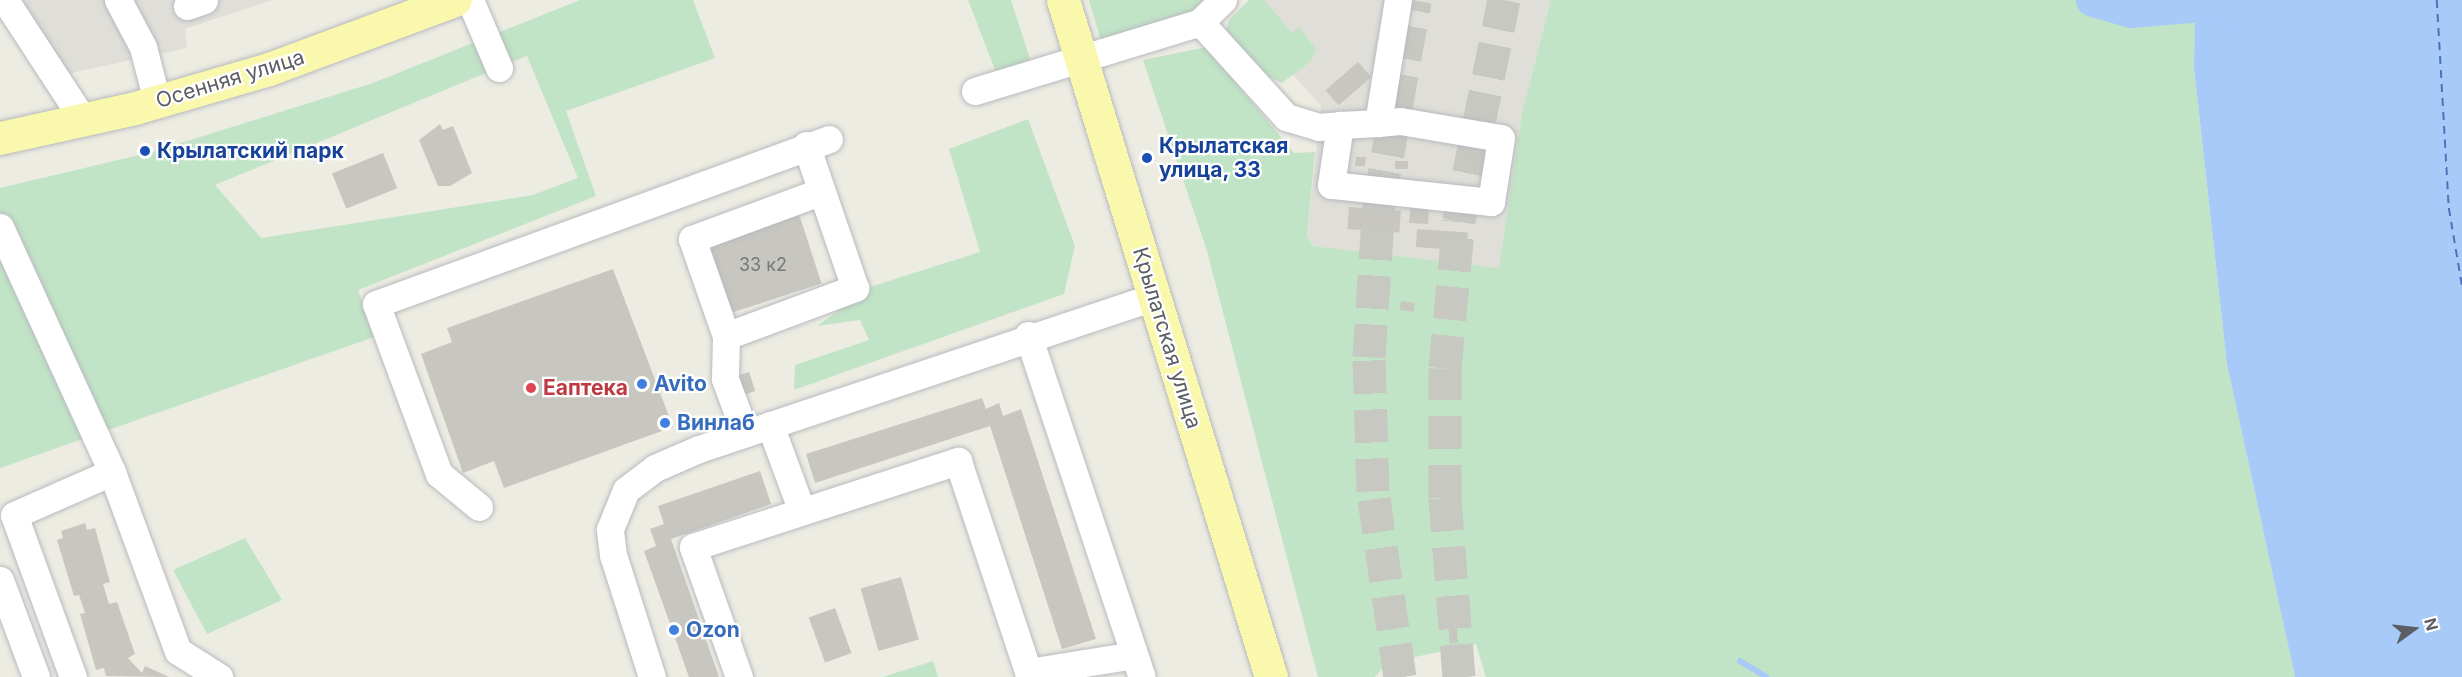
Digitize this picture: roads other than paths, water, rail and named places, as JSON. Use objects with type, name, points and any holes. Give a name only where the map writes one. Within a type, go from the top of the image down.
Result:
[{"type":"main road","name":"Осенняя улица","points":[[0,138],[84,121],[269,69],[455,0]]},
{"type":"main road","name":"Крылатская улица","points":[[1064,0],[1271,677]]},
{"type":"lane","points":[[5,0],[84,121]]},
{"type":"lane","points":[[118,0],[143,47],[157,102]]},
{"type":"lane","points":[[470,0],[499,68]]},
{"type":"lane","points":[[975,91],[1200,22],[1223,0]]},
{"type":"lane","points":[[1378,123],[1398,0]]},
{"type":"lane","points":[[1200,22],[1286,117],[1318,127],[1340,125],[1378,123],[1501,138],[1491,202],[1331,184],[1340,125]]},
{"type":"lane","points":[[479,507],[439,474],[376,304],[818,142],[820,192],[855,288],[726,336]]},
{"type":"lane","points":[[801,509],[757,429],[725,379],[726,336],[692,240],[820,192]]},
{"type":"lane","points":[[0,227],[112,472],[178,651],[219,677]]},
{"type":"lane","points":[[652,677],[610,529],[626,490],[655,468],[757,429],[1028,335],[1155,296]]},
{"type":"lane","points":[[739,677],[693,547],[801,509],[958,461],[1029,675],[1138,666],[1028,335]]},
{"type":"lane","points":[[73,677],[14,515],[112,472]]},
{"type":"lane","points":[[0,580],[36,677]]},
{"type":"water","points":[[2195,0],[2462,0],[2462,677],[2295,677],[2227,364],[2194,68]]},
{"type":"waterway","points":[[2093,0],[2131,11],[2214,4],[2241,12]]},
{"type":"waterway","points":[[1740,661],[1767,677]]},
{"type":"tunnel","points":[[1400,677],[1373,491],[1369,357],[1379,203],[1415,0]]},
{"type":"tunnel","points":[[1459,677],[1445,498],[1445,368],[1459,221],[1504,0]]},
{"type":"place","name":"Крылатский парк","points":[[145,151]]},
{"type":"place","name":"Крылатская улица, 33","points":[[1147,158]]},
{"type":"place","name":"Avito","points":[[642,384]]},
{"type":"place","name":"Еаптека","points":[[531,388]]},
{"type":"place","name":"Винлаб","points":[[665,423]]},
{"type":"place","name":"Ozon","points":[[674,630]]}]
